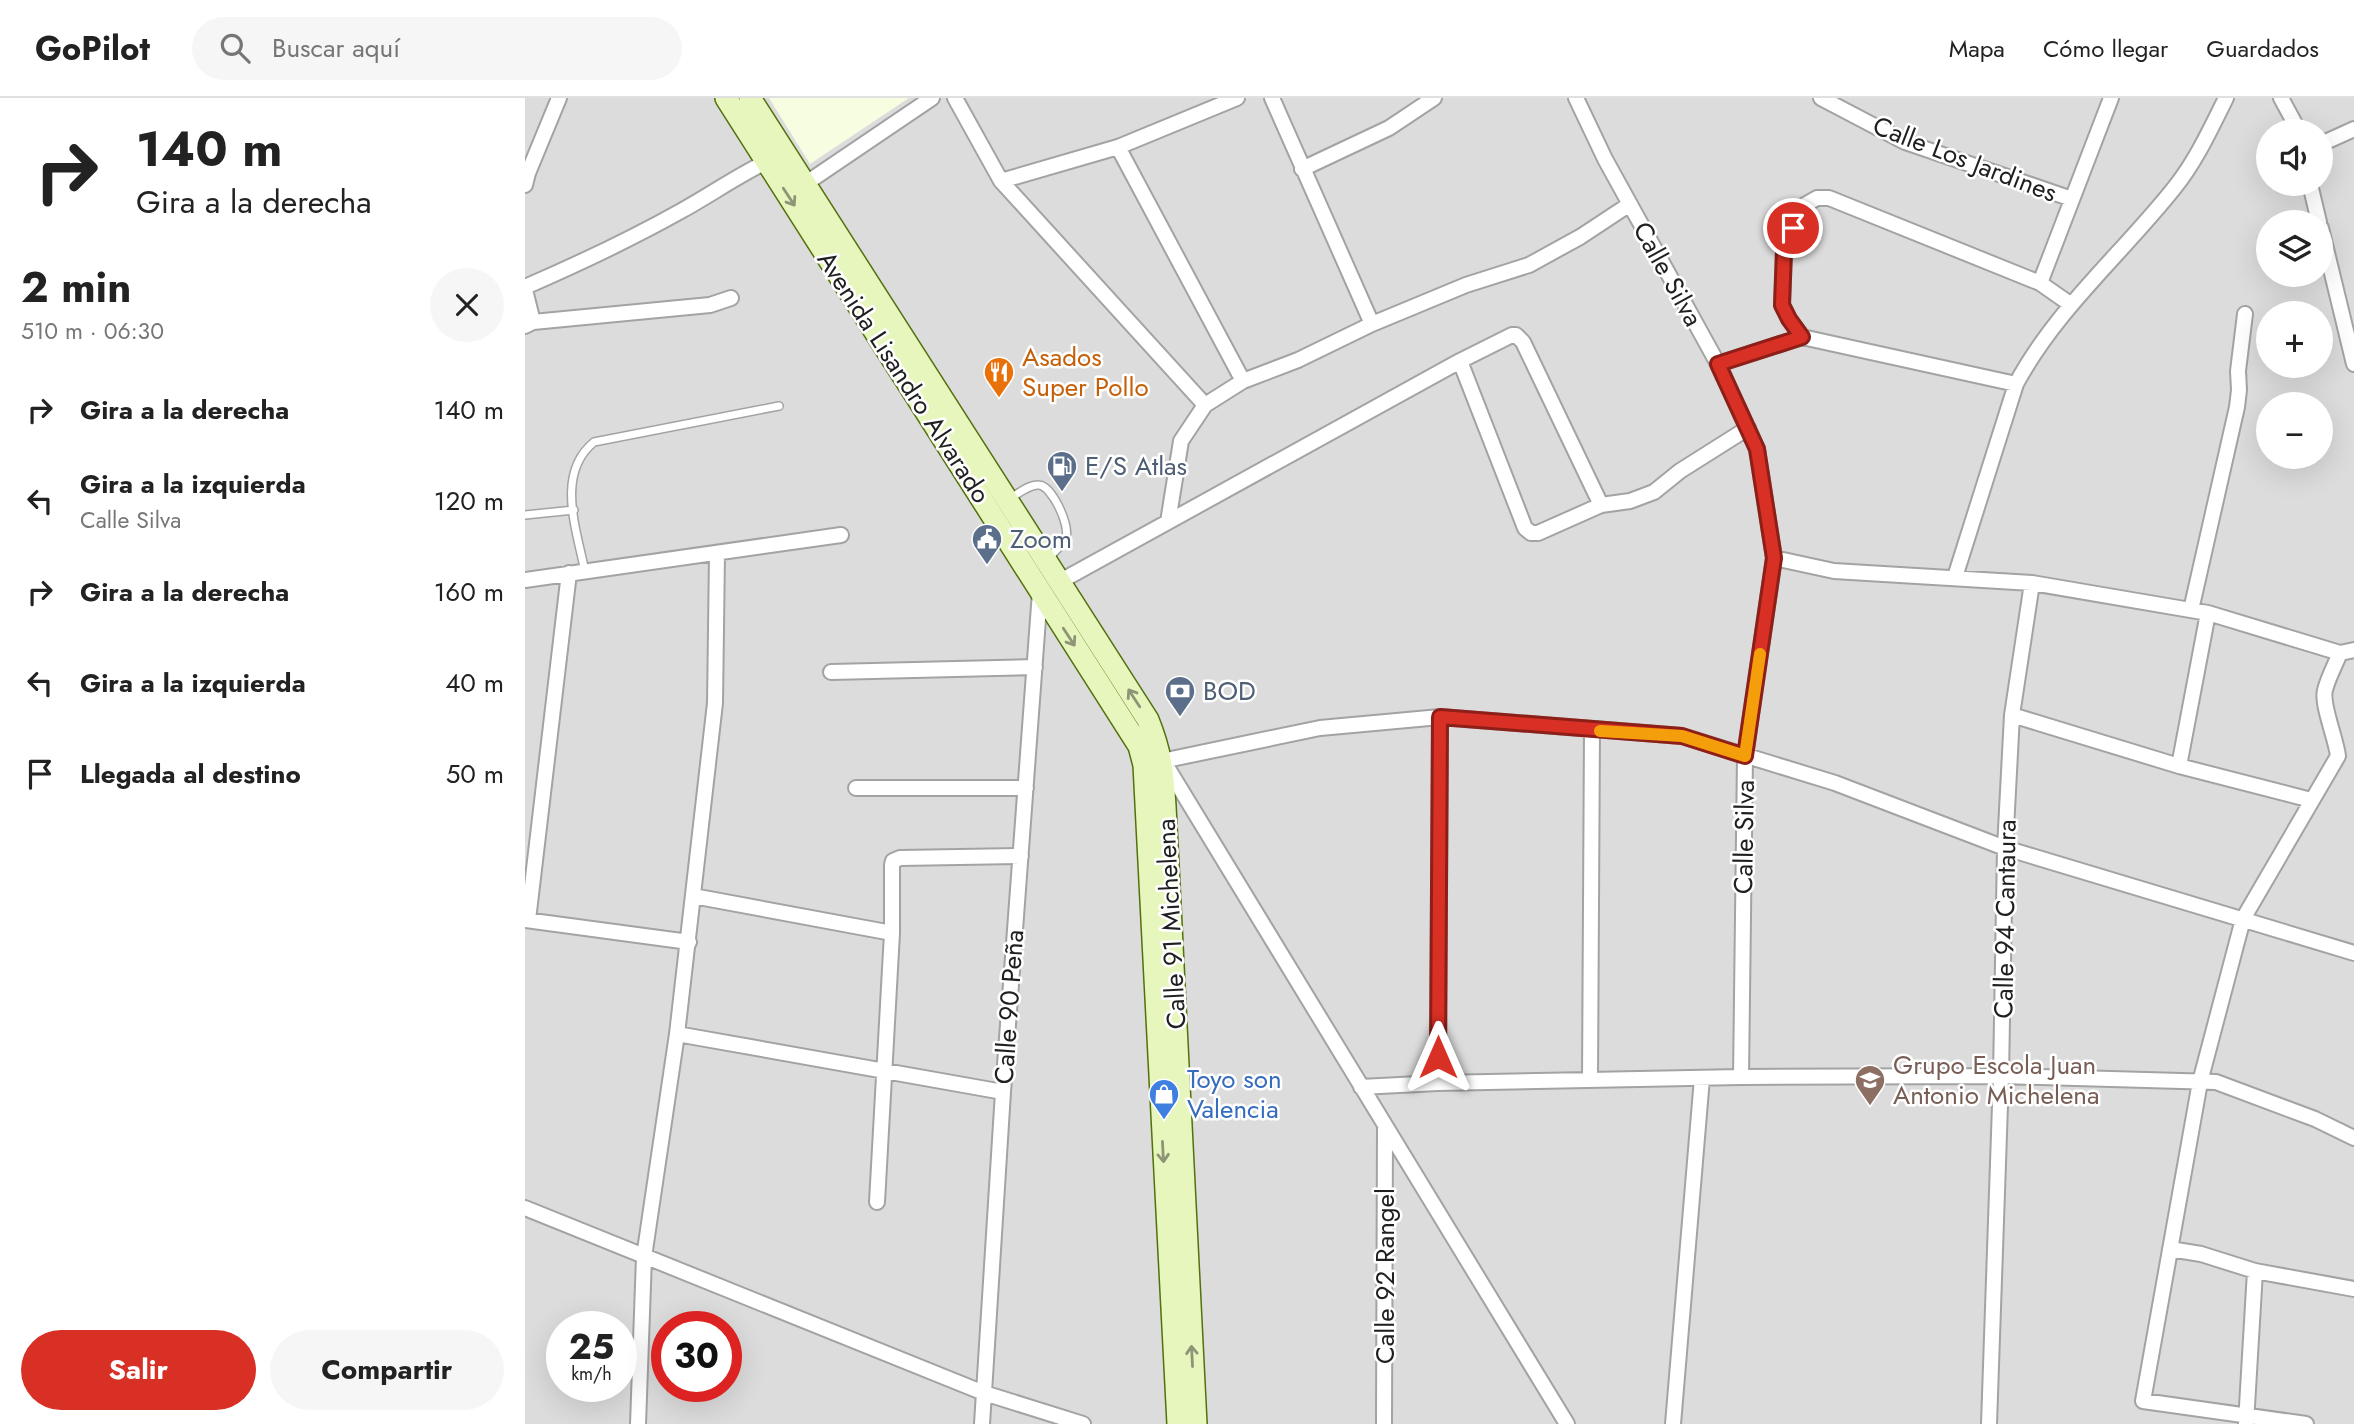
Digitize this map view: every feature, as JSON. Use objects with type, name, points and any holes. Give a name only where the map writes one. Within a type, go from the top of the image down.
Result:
[{"type":"street","points":[[525,186],[559,98]]},
{"type":"street","name":"Avenida Lisandro Alvarado","points":[[726,98],[1050,587],[1139,746],[1153,762]]},
{"type":"street","name":"Avenida Lisandro Alvarado","points":[[750,98],[1009,500],[1046,561],[1050,587]]},
{"type":"street","points":[[805,184],[932,98]]},
{"type":"street","points":[[955,98],[1001,181],[1205,405]]},
{"type":"street","points":[[1001,181],[1118,147],[1237,98]]},
{"type":"street","points":[[1272,98],[1372,324]]},
{"type":"street","points":[[1302,169],[1389,128],[1434,98]]},
{"type":"street","name":"Calle Silva","points":[[1576,98],[1605,159],[1718,364],[1757,449],[1774,558],[1745,756],[1741,1077]]},
{"type":"street","name":"Calle Los Jardines","points":[[1821,98],[1905,142],[2072,200]]},
{"type":"street","points":[[2040,283],[2111,98]]},
{"type":"street","points":[[1955,577],[2016,384],[2030,358],[2070,304],[2177,185],[2226,98]]},
{"type":"street","points":[[2281,98],[2292,119]]},
{"type":"street","points":[[2333,139],[2354,129]]},
{"type":"street","points":[[1118,147],[1243,381]]},
{"type":"street","points":[[731,298],[710,305],[529,324],[525,288],[682,210],[766,162]]},
{"type":"street","points":[[1802,337],[1782,305],[1784,251],[1803,206],[1817,198],[1829,198],[2040,283],[2070,304]]},
{"type":"street","points":[[1168,522],[1181,441],[1205,405],[1243,381],[1298,360],[1372,324],[1466,285],[1529,265],[1580,237],[1630,204]]},
{"type":"street","points":[[2333,277],[2354,363]]},
{"type":"street","points":[[2191,610],[2237,407],[2245,314]]},
{"type":"street","points":[[1050,587],[1460,360],[1512,335],[1516,335],[1523,342],[1601,505]]},
{"type":"street","points":[[1718,364],[1802,337],[2016,384]]},
{"type":"street","points":[[1460,360],[1525,528],[1531,533],[1538,533],[1601,505],[1630,501],[1654,492],[1680,471],[1748,428]]},
{"type":"street","points":[[525,580],[841,535]]},
{"type":"street","points":[[638,1424],[644,1257],[689,942],[715,703],[717,554]]},
{"type":"street","points":[[1774,558],[1834,571],[2032,583],[2209,612],[2347,652],[2324,692],[2325,706],[2336,737],[2338,756],[2243,919],[2200,1082],[2143,1401],[2247,1419],[2306,1424]]},
{"type":"street","points":[[577,572],[527,920],[689,942]]},
{"type":"street","name":"Calle 94 Cantaura","points":[[1989,1424],[2001,1076],[2005,848],[2012,715],[2032,583]]},
{"type":"street","name":"Calle 90 Peña","points":[[982,1424],[1034,667],[1050,587]]},
{"type":"street","points":[[2179,766],[2209,612]]},
{"type":"street","points":[[831,673],[1034,667]]},
{"type":"street","points":[[2012,715],[2179,766],[2311,800]]},
{"type":"street","points":[[1438,1083],[1440,717]]},
{"type":"street","points":[[1567,1424],[1385,1128],[1218,848],[1153,762],[1319,728],[1440,717],[1682,736],[1835,783],[2005,848],[2354,953]]},
{"type":"street","points":[[1590,1079],[1592,730]]},
{"type":"street","name":"Calle 91 Michelena","points":[[1153,762],[1178,1424]]},
{"type":"street","name":"Calle 91 Michelena","points":[[1153,762],[1196,1424]]},
{"type":"street","points":[[856,788],[1026,788]]},
{"type":"street","points":[[877,1202],[893,933],[893,861],[900,858],[1021,856]]},
{"type":"street","points":[[693,896],[893,933]]},
{"type":"street","points":[[677,1034],[1003,1092]]},
{"type":"street","points":[[1361,1087],[1741,1077],[2001,1076],[2216,1082],[2315,1119],[2354,1138]]},
{"type":"street","points":[[1673,1424],[1702,1078]]},
{"type":"street","name":"Calle 92 Rangel","points":[[1384,1424],[1385,1128]]},
{"type":"street","points":[[525,1209],[984,1393],[1083,1424]]},
{"type":"street","points":[[2170,1249],[2201,1254],[2255,1271],[2354,1289]]},
{"type":"street","points":[[2247,1419],[2255,1271]]},
{"type":"lane","points":[[577,572],[571,495],[575,465],[594,442],[779,406]]},
{"type":"lane","points":[[1009,500],[1036,485],[1051,492],[1067,533],[1064,541],[1046,561]]},
{"type":"lane","points":[[525,516],[573,510]]},
{"type":"shaded area","points":[[525,98],[2354,98],[2354,1424],[525,1424]]},
{"type":"shaded area","points":[[769,98],[909,98],[810,164]]},
{"type":"slow traffic","points":[[1600,731],[1682,736],[1745,756],[1760,654]]},
{"type":"place","name":"Asados Super Pollo","points":[[999,399]]},
{"type":"place","name":"E/S Atlas","points":[[1062,493]]},
{"type":"place","name":"Zoom","points":[[987,566]]},
{"type":"place","name":"BOD","points":[[1180,718]]},
{"type":"place","name":"Grupo Escola Juan Antonio Michelena","points":[[1870,1107]]},
{"type":"place","name":"Toyo son Valencia","points":[[1164,1121]]},
{"type":"route","points":[[1438,1057],[1440,717],[1682,736],[1745,756],[1774,558],[1757,449],[1718,364],[1802,337],[1782,305],[1784,251],[1793,228]]}]
